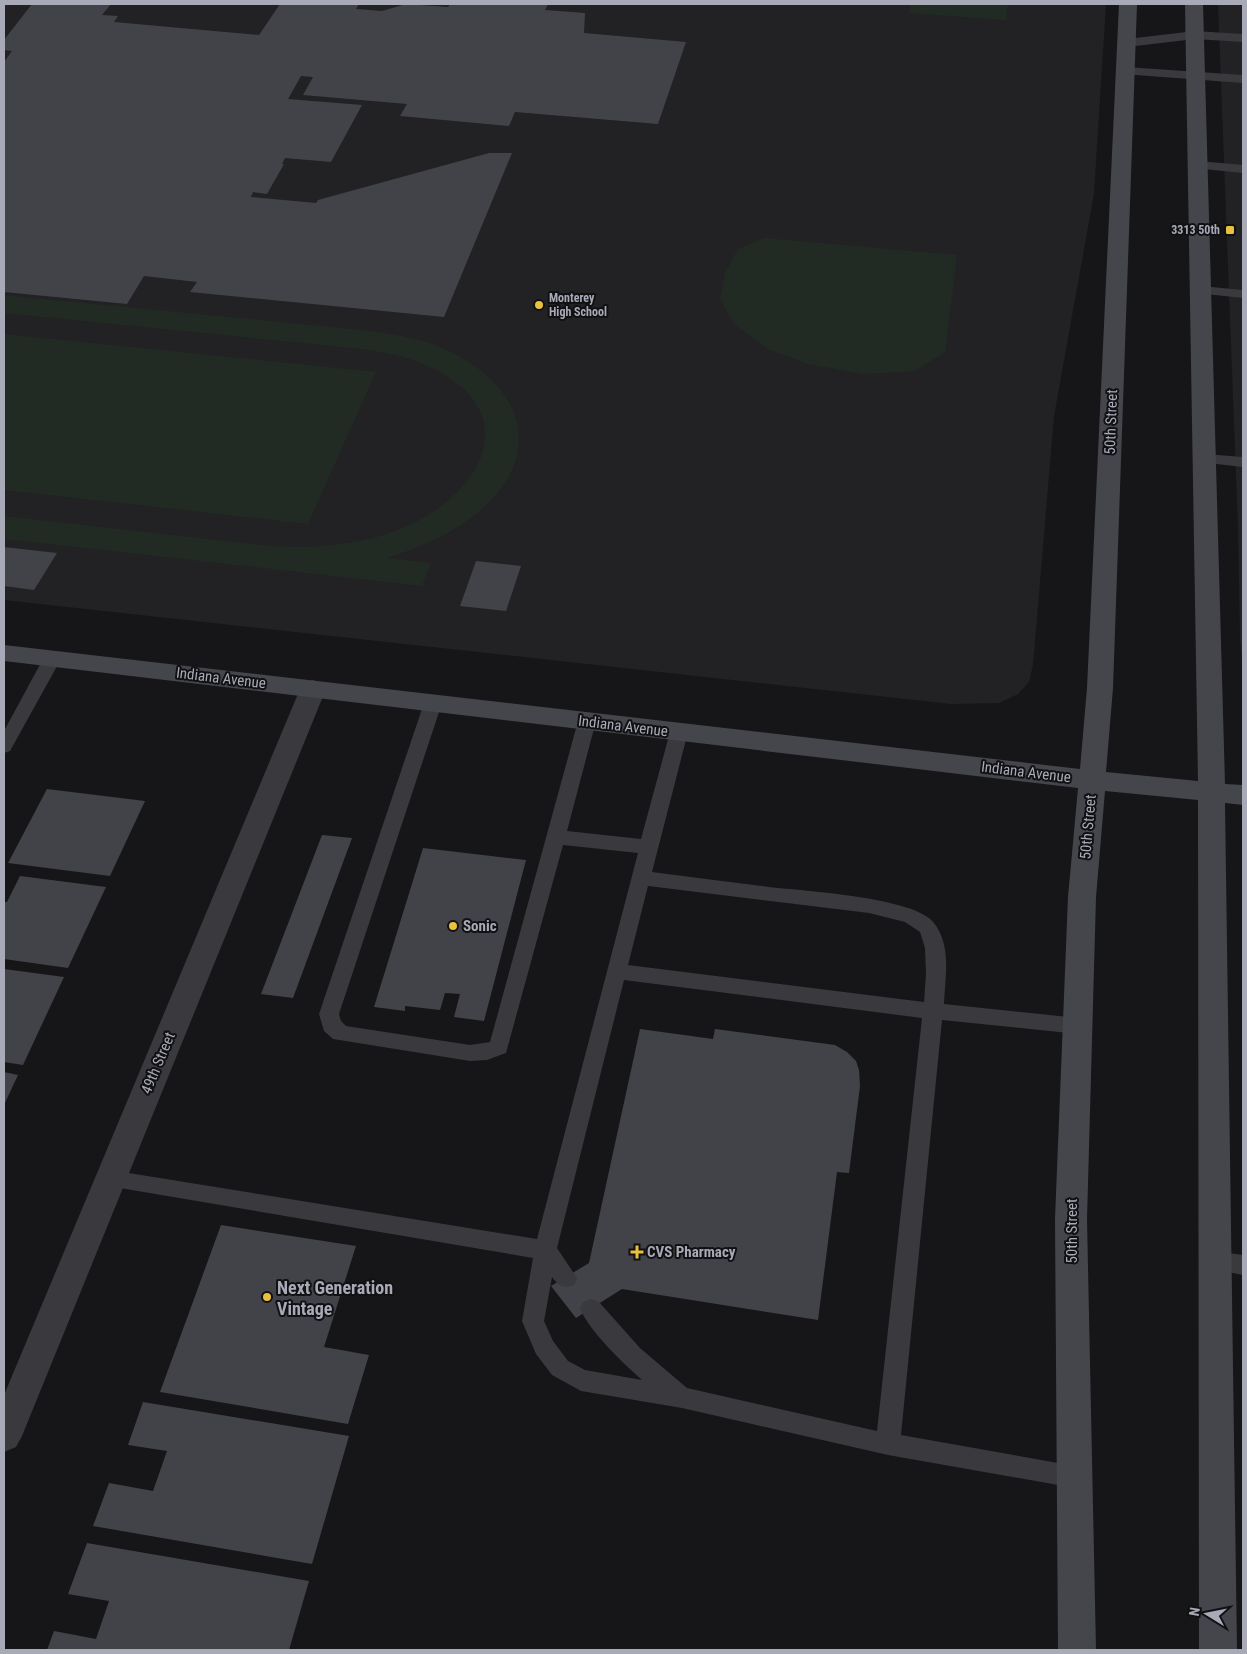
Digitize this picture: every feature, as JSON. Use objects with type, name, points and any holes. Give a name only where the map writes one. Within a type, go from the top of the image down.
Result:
[{"type":"main road","name":"50th Street","points":[[1077,1650],[1071,1218],[1082,896],[1100,688],[1128,4]]},
{"type":"main road","points":[[1194,4],[1211,792],[1218,1650]]},
{"type":"main road","name":"Indiana Avenue","points":[[4,653],[1092,780],[1243,795]]},
{"type":"street","name":"49th Street","points":[[4,1436],[313,689]]},
{"type":"lane","points":[[1127,43],[1195,35],[1243,38]]},
{"type":"lane","points":[[1126,71],[1243,79]]},
{"type":"lane","points":[[1198,165],[1243,169]]},
{"type":"lane","points":[[1201,290],[1243,294]]},
{"type":"lane","points":[[1205,459],[1243,462]]},
{"type":"lane","points":[[4,747],[52,658]]},
{"type":"lane","points":[[433,704],[329,1014],[330,1024],[340,1033],[470,1053],[487,1052],[499,1047],[587,721]]},
{"type":"lane","points":[[679,732],[545,1250],[533,1321],[544,1347],[560,1368],[581,1380],[682,1398],[888,1444],[1075,1476]]},
{"type":"lane","points":[[555,837],[649,847]]},
{"type":"lane","points":[[640,878],[869,906],[901,913],[920,921],[932,932],[937,947],[933,1011],[888,1444]]},
{"type":"lane","points":[[616,970],[933,1011],[1078,1026]]},
{"type":"lane","points":[[110,1179],[545,1250],[566,1278]]},
{"type":"lane","points":[[1215,1261],[1243,1265]]},
{"type":"lane","points":[[590,1309],[627,1353],[682,1398]]},
{"type":"shaded area","name":"Monterey High School","points":[[4,4],[1106,4],[1094,194],[1054,416],[1033,665],[1029,682],[1018,694],[999,703],[951,704],[4,600]]},
{"type":"shaded area","points":[[911,4],[1008,4],[1006,20],[909,13]]},
{"type":"shaded area","points":[[1218,4],[1243,4],[1243,671],[1240,638],[1238,527]]},
{"type":"shaded area","points":[[764,238],[957,255],[945,352],[915,371],[864,374],[808,364],[768,349],[734,324],[720,299],[725,273],[738,249]]},
{"type":"shaded area","points":[[4,295],[370,331],[422,341],[451,352],[477,368],[497,386],[511,406],[518,428],[518,451],[510,473],[495,496],[472,517],[431,541],[387,558],[431,563],[422,586],[4,539],[4,516],[269,546],[331,545],[371,538],[410,525],[448,501],[477,466],[484,448],[485,429],[479,410],[466,392],[435,369],[405,357],[362,349],[4,313]]},
{"type":"shaded area","points":[[4,334],[376,372],[308,524],[4,490]]},
{"type":"building","points":[[32,4],[111,4],[102,15],[118,16],[114,22],[259,35],[280,4],[359,4],[356,9],[382,11],[406,4],[448,7],[450,4],[548,4],[545,10],[585,13],[584,33],[686,42],[658,124],[515,112],[509,126],[400,116],[407,104],[303,95],[313,77],[301,76],[288,99],[362,105],[331,162],[285,158],[282,164],[284,164],[267,194],[253,192],[251,197],[316,203],[318,200],[489,153],[512,153],[444,317],[190,292],[197,282],[144,276],[127,304],[4,292],[4,62],[12,51],[4,50],[4,40]]},
{"type":"building","points":[[4,547],[57,553],[34,590],[4,586]]},
{"type":"building","points":[[476,561],[521,566],[506,611],[460,606]]},
{"type":"building","points":[[47,789],[145,801],[110,876],[8,863]]},
{"type":"building","points":[[322,835],[352,838],[293,998],[261,994]]},
{"type":"building","name":"Sonic","points":[[423,848],[526,860],[484,1021],[454,1017],[460,994],[445,993],[440,1010],[405,1006],[405,1011],[374,1007]]},
{"type":"building","points":[[20,876],[106,887],[68,968],[4,959],[4,902],[7,902]]},
{"type":"building","points":[[4,969],[64,977],[23,1065],[4,1062]]},
{"type":"building","name":"CVS Pharmacy","points":[[640,1029],[713,1039],[715,1029],[835,1045],[847,1052],[856,1061],[859,1070],[860,1086],[849,1173],[837,1172],[818,1320],[622,1289],[576,1318],[551,1286],[589,1263]]},
{"type":"building","points":[[4,1072],[18,1075],[4,1105]]},
{"type":"building","name":"Next Generation Vintage","points":[[221,1225],[356,1246],[324,1347],[369,1355],[348,1424],[160,1392]]},
{"type":"building","points":[[143,1402],[349,1436],[312,1564],[93,1526],[109,1483],[153,1491],[167,1451],[128,1445]]},
{"type":"building","points":[[87,1543],[309,1581],[289,1650],[47,1650],[54,1631],[96,1639],[109,1601],[68,1594]]},
{"type":"place","name":"3313 50th","points":[[1230,230]]},
{"type":"place","name":"Monterey High School","points":[[539,305]]},
{"type":"place","name":"Sonic","points":[[453,926]]},
{"type":"place","name":"CVS Pharmacy","points":[[637,1252]]},
{"type":"place","name":"Next Generation Vintage","points":[[267,1297]]}]
